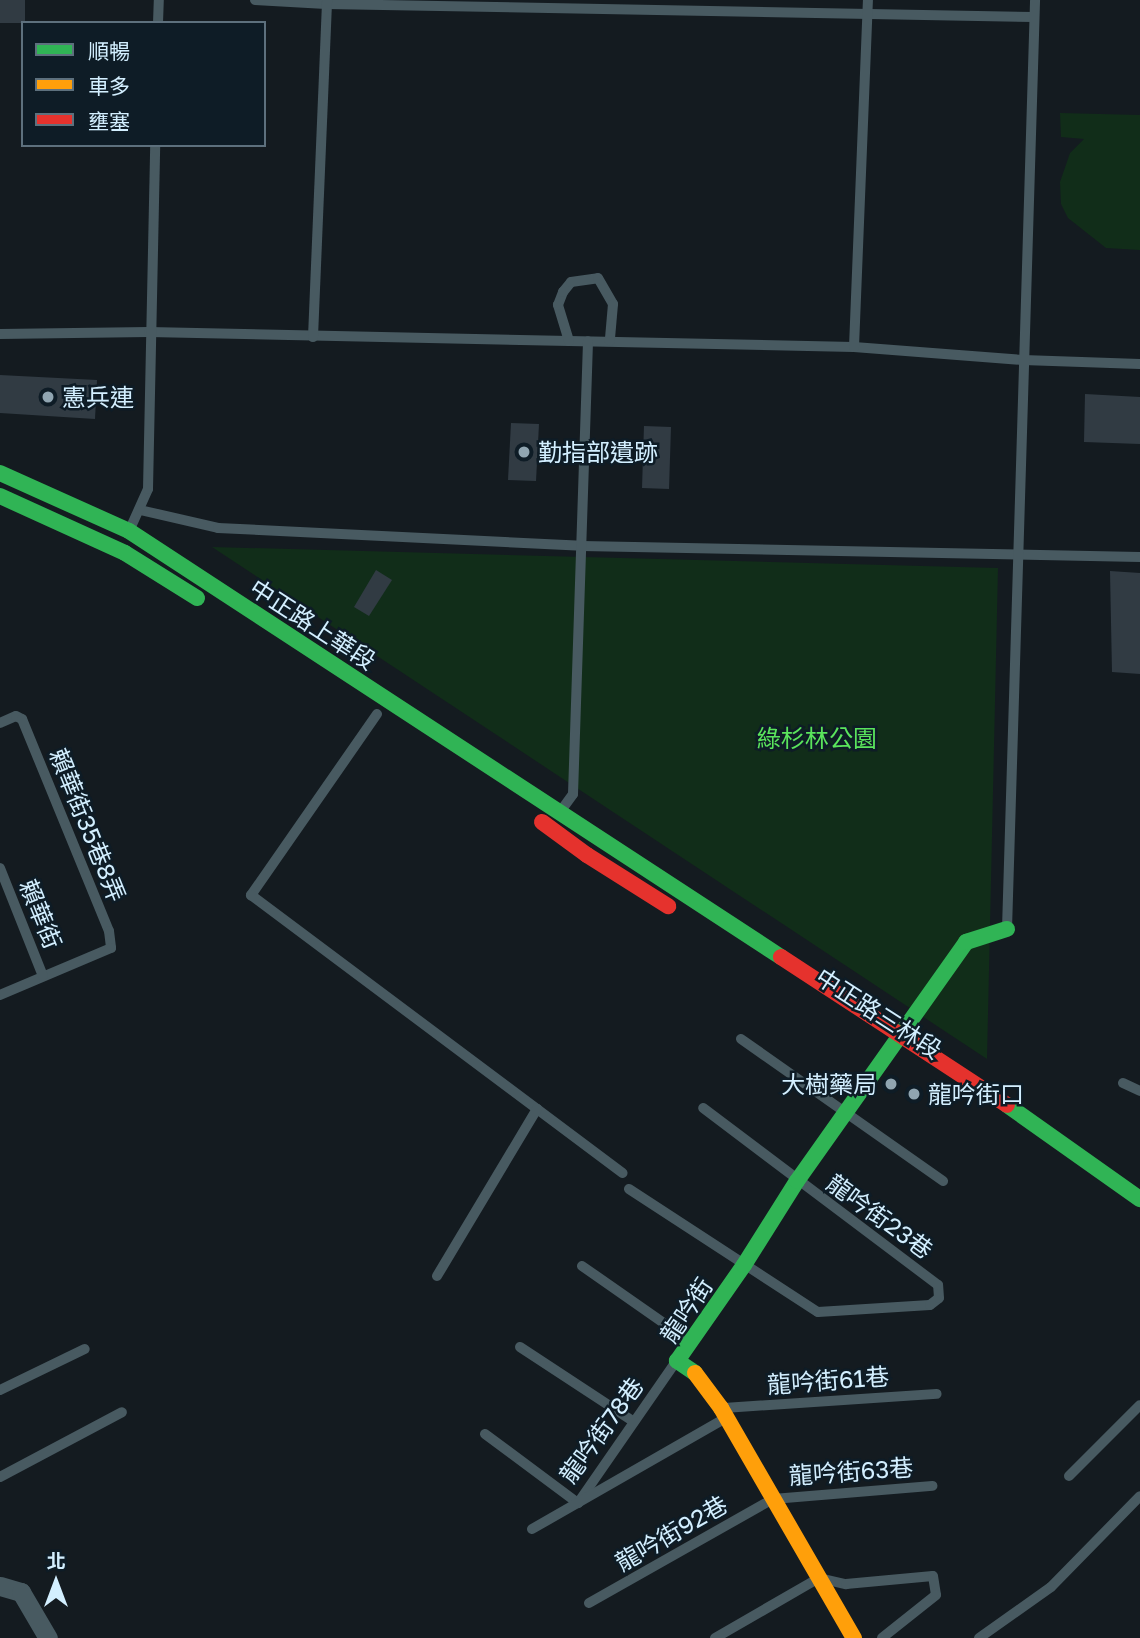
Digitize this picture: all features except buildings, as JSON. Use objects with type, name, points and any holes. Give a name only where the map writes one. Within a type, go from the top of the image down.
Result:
[{"type":"main road","name":"中正路上華段","points":[[0,473],[129,531],[590,832]]},
{"type":"main road","points":[[0,496],[125,553],[207,604]]},
{"type":"main road","points":[[526,812],[587,855],[681,914]]},
{"type":"main road","name":"中正路三林段","points":[[590,832],[895,1041],[1014,1128],[1135,1205]]},
{"type":"main road","name":"龍吟街","points":[[854,1638],[724,1413],[695,1373],[677,1361],[744,1265],[797,1181],[965,942],[1007,929]]},
{"type":"main road","name":"中正路三林段","points":[[763,965],[895,1041]]},
{"type":"street","points":[[0,1586],[21,1592],[48,1638]]},
{"type":"lane","points":[[159,0],[159,21]]},
{"type":"lane","points":[[255,0],[1034,17]]},
{"type":"lane","points":[[853,347],[868,0]]},
{"type":"lane","points":[[1007,929],[1035,0]]},
{"type":"lane","points":[[313,337],[326,2]]},
{"type":"lane","points":[[125,553],[129,531],[148,489],[149,332],[155,147]]},
{"type":"lane","points":[[569,341],[558,305],[563,292],[571,282],[598,278],[607,289],[613,304],[610,341]]},
{"type":"lane","points":[[0,334],[149,332],[853,347],[1023,360],[1140,365]]},
{"type":"lane","points":[[549,827],[573,794],[587,341]]},
{"type":"lane","points":[[140,510],[218,528],[582,546],[1140,556]]},
{"type":"lane","points":[[377,714],[251,895],[623,1174]]},
{"type":"lane","name":"賴華街35巷8弄","points":[[0,723],[16,716],[22,719],[109,931],[111,948],[43,976]]},
{"type":"lane","name":"賴華街","points":[[0,868],[43,976]]},
{"type":"lane","points":[[0,995],[43,976]]},
{"type":"lane","points":[[741,1039],[943,1181]]},
{"type":"lane","points":[[1123,1083],[1140,1091]]},
{"type":"lane","name":"龍吟街23巷","points":[[703,1108],[938,1285],[939,1298],[930,1305],[818,1312],[744,1265]]},
{"type":"lane","points":[[437,1276],[537,1109]]},
{"type":"lane","points":[[629,1189],[744,1265]]},
{"type":"lane","points":[[582,1266],[691,1341]]},
{"type":"lane","points":[[520,1347],[634,1422]]},
{"type":"lane","points":[[0,1390],[85,1349]]},
{"type":"lane","name":"龍吟街78巷","points":[[485,1434],[578,1503],[677,1361]]},
{"type":"lane","name":"龍吟街61巷","points":[[724,1413],[937,1394]]},
{"type":"lane","points":[[1069,1476],[1140,1405]]},
{"type":"lane","points":[[0,1477],[122,1412]]},
{"type":"lane","points":[[532,1529],[724,1413]]},
{"type":"lane","name":"龍吟街63巷","points":[[773,1499],[932,1486]]},
{"type":"lane","points":[[979,1638],[1051,1587],[1140,1496]]},
{"type":"lane","name":"龍吟街92巷","points":[[589,1603],[773,1499]]},
{"type":"lane","points":[[715,1638],[819,1578],[846,1584],[933,1576],[936,1595],[882,1638]]},
{"type":"green space","points":[[1060,113],[1140,115],[1140,250],[1106,248],[1068,218],[1061,204],[1060,182],[1070,153],[1084,139],[1061,137]]},
{"type":"green space","name":"綠杉林公園","points":[[212,547],[998,568],[987,1059]]},
{"type":"traffic: fast","points":[[0,473],[129,531],[781,957]]},
{"type":"traffic: fast","points":[[0,496],[125,553],[197,598]]},
{"type":"traffic: fast","points":[[695,1373],[677,1361],[744,1265],[797,1181],[966,942],[1007,929]]},
{"type":"traffic: fast","points":[[1007,1105],[1140,1199]]},
{"type":"traffic: slow","points":[[695,1373],[721,1408],[854,1638]]},
{"type":"traffic: jam","points":[[542,822],[587,855],[668,906]]},
{"type":"traffic: jam","points":[[781,957],[1007,1105]]},
{"type":"place","name":"憲兵連","points":[[48,397]]},
{"type":"place","name":"勤指部遺跡","points":[[524,452]]},
{"type":"place","name":"大樹藥局","points":[[891,1084]]},
{"type":"place","name":"龍吟街口","points":[[914,1094]]}]
